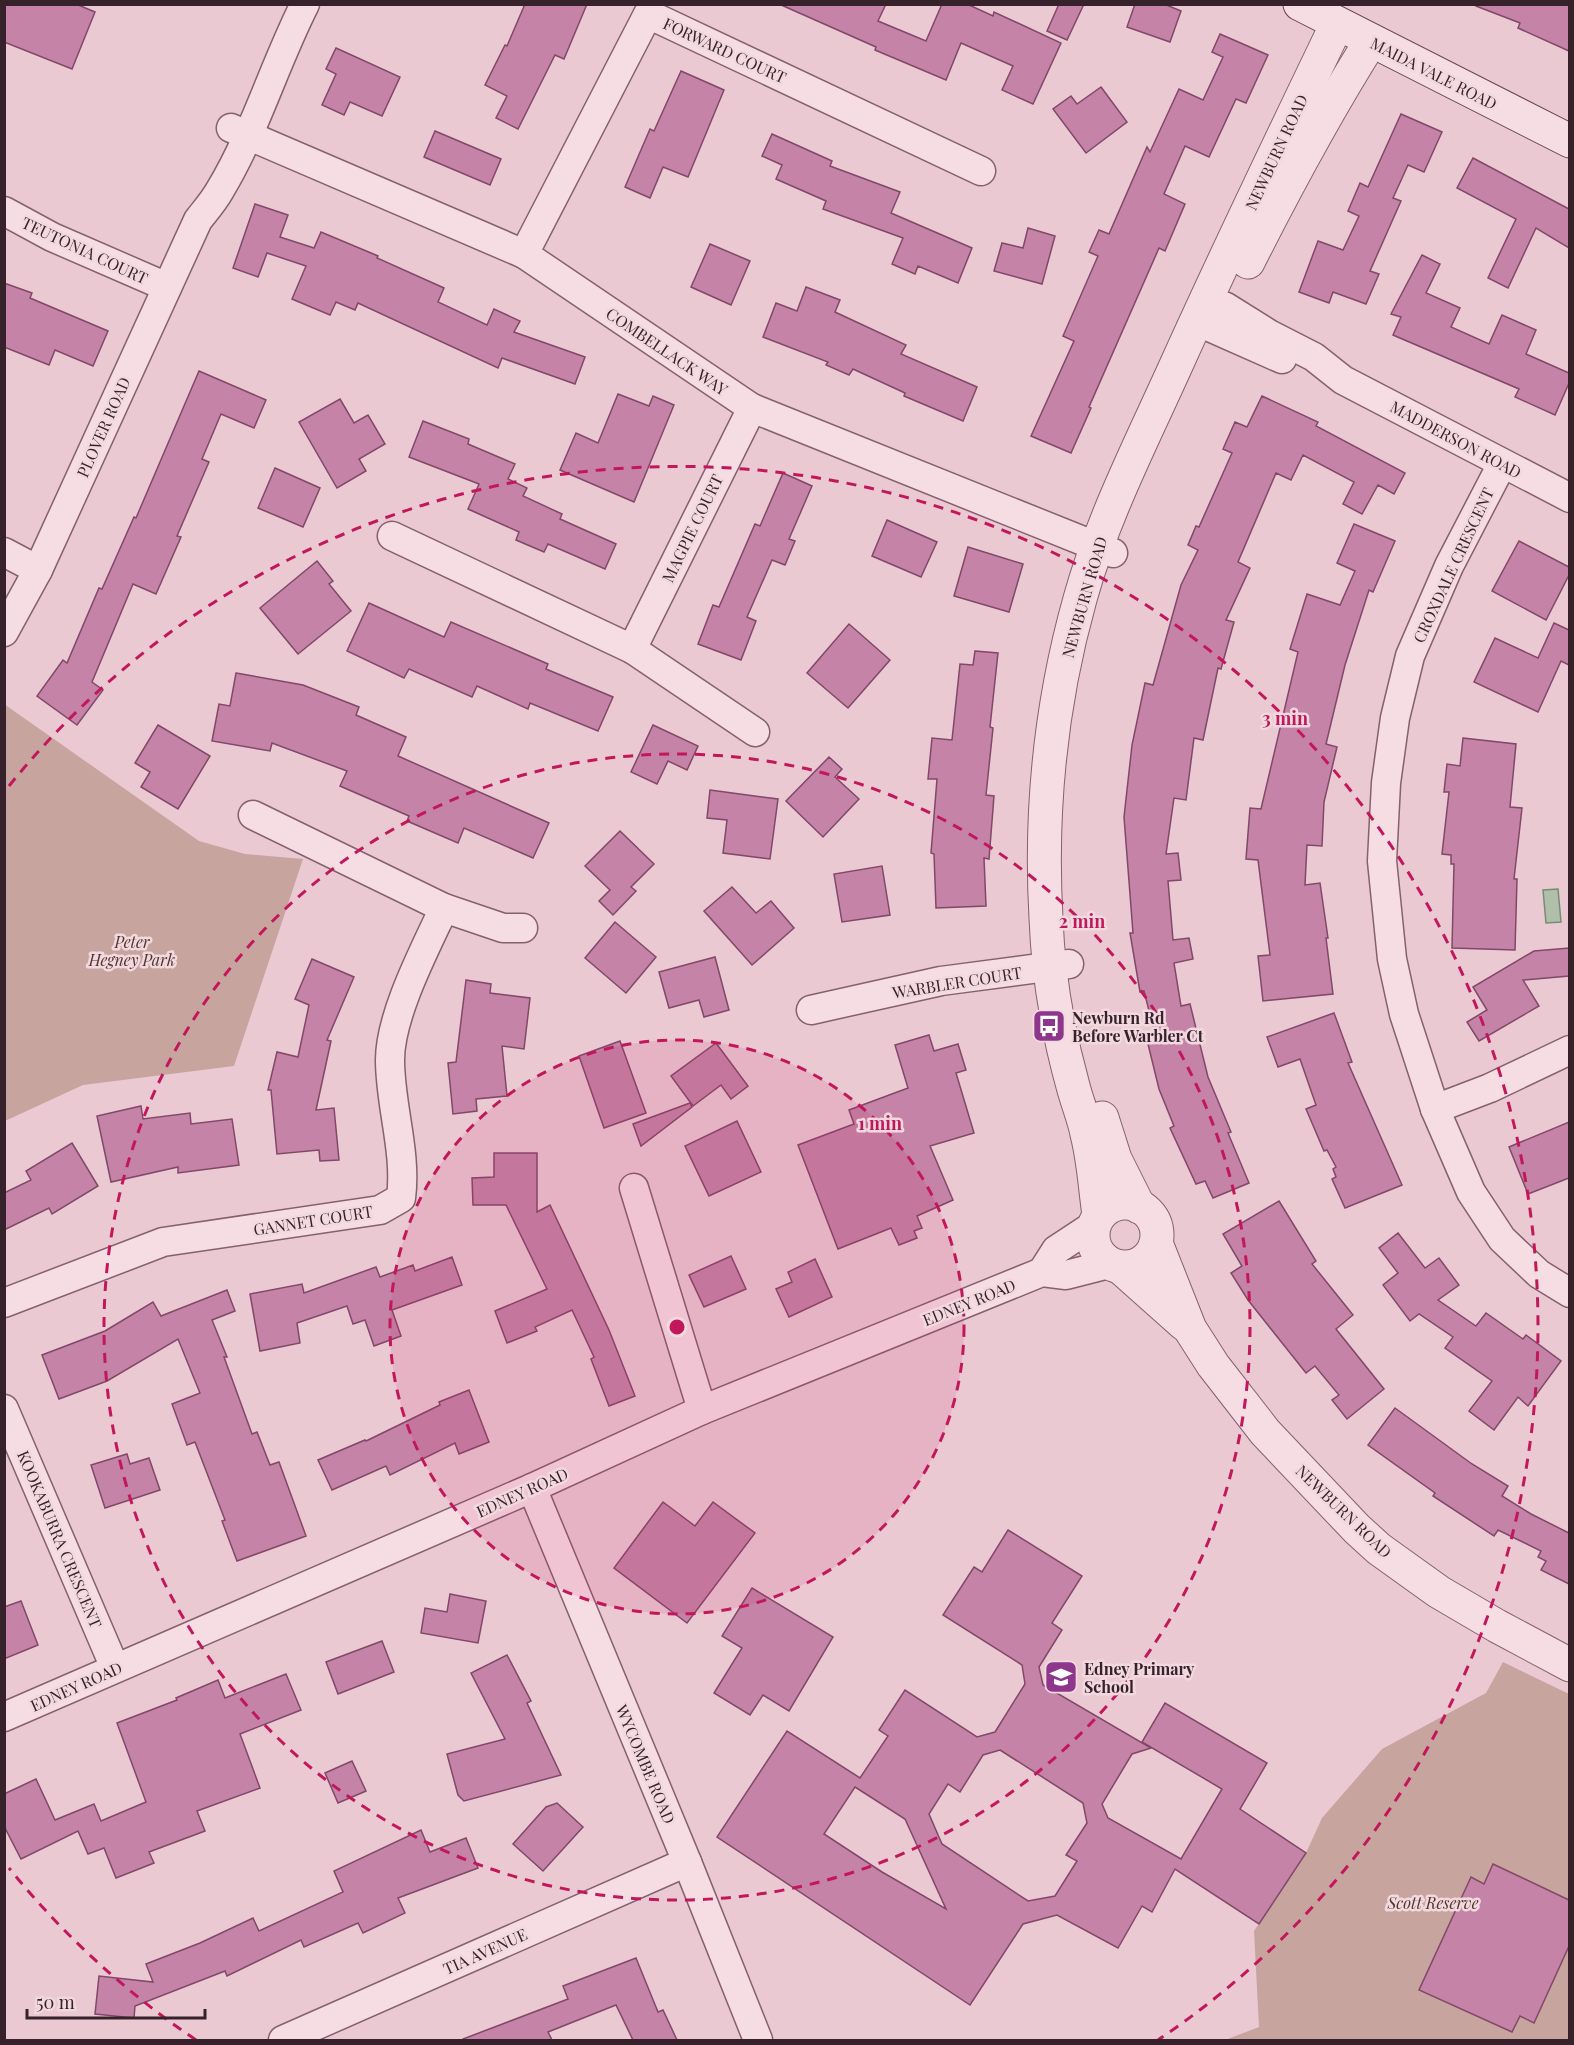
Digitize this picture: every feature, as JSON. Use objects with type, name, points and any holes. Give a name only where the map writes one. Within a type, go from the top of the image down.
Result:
[{"type":"street","name":"PLOVER ROAD","points":[[4,632],[38,570],[198,220],[220,191],[240,131],[290,4]]},
{"type":"street","name":"PLOVER ROAD","points":[[240,131],[305,4]]},
{"type":"street","name":"MAIDA VALE ROAD","points":[[1300,4],[1371,41],[1567,134]]},
{"type":"street","name":"FORWARD COURT","points":[[524,254],[648,14],[981,171]]},
{"type":"street","name":"NEWBURN ROAD","points":[[1097,1220],[1087,1134],[1072,1084],[1059,965],[1064,918],[1064,801],[1077,696],[1105,550],[1153,461],[1211,314],[1337,24]]},
{"type":"street","name":"NEWBURN ROAD","points":[[1211,314],[1286,188],[1343,84],[1371,41]]},
{"type":"street","name":"COMBELLACK WAY","points":[[240,131],[524,254],[752,408],[1105,550]]},
{"type":"street","name":"TEUTONIA COURT","points":[[4,211],[52,237],[167,287]]},
{"type":"street","name":"MADDERSON ROAD","points":[[1211,314],[1269,334],[1314,357],[1343,380],[1569,498]]},
{"type":"street","name":"MAGPIE COURT","points":[[632,649],[752,408]]},
{"type":"street","name":"CROXDALE CRESCENT","points":[[1502,464],[1449,566],[1410,656],[1395,718],[1386,783],[1382,861],[1392,958],[1404,1014],[1435,1109],[1471,1192],[1502,1239],[1539,1274],[1569,1293]]},
{"type":"street","points":[[392,536],[632,649],[755,732]]},
{"type":"street","points":[[4,552],[38,570]]},
{"type":"street","points":[[254,815],[444,908],[503,928],[523,928]]},
{"type":"street","name":"GANNET COURT","points":[[4,1303],[163,1242],[380,1210],[401,1198],[404,1178],[390,1059],[396,1025],[412,976],[444,908]]},
{"type":"street","name":"NEWBURN ROAD","points":[[1059,965],[1079,1025],[1098,1103],[1115,1159],[1139,1206]]},
{"type":"street","name":"WARBLER COURT","points":[[811,1010],[941,981],[1059,965]]},
{"type":"street","points":[[1435,1109],[1490,1088],[1569,1050]]},
{"type":"street","points":[[634,1188],[702,1410]]},
{"type":"street","points":[[1042,1272],[1056,1250],[1097,1220],[1108,1208],[1118,1204],[1129,1203],[1147,1212],[1156,1230],[1156,1244],[1148,1258],[1140,1264],[1130,1267],[1115,1265],[1100,1257],[1095,1247],[1093,1236],[1097,1220]]},
{"type":"street","name":"NEWBURN ROAD","points":[[1156,1244],[1190,1329],[1213,1365],[1265,1432],[1357,1529],[1379,1549],[1439,1593],[1569,1665]]},
{"type":"street","name":"NEWBURN ROAD","points":[[1115,1265],[1190,1329]]},
{"type":"street","name":"EDNEY ROAD","points":[[4,1717],[532,1488],[702,1410],[1042,1272],[1066,1275],[1115,1265]]},
{"type":"street","name":"KOOKABURRA CRESCENT","points":[[4,1409],[115,1668]]},
{"type":"street","name":"WYCOMBE ROAD","points":[[532,1488],[758,2040]]},
{"type":"street","name":"TIA AVENUE","points":[[283,2040],[687,1862]]},
{"type":"green space","name":"Peter Hegney Park","points":[[4,704],[199,841],[245,854],[303,859],[234,1066],[83,1085],[5,1121]]},
{"type":"green space","name":"Scott Reserve","points":[[1503,1662],[1569,1694],[1569,2040],[1225,2040],[1259,2027],[1254,1931],[1306,1853],[1322,1818],[1382,1749],[1486,1693]]},
{"type":"shaded area","points":[[1558,889],[1561,922],[1546,923],[1543,890]]},
{"type":"building","points":[[4,4],[76,4],[95,12],[72,69],[4,42]]},
{"type":"building","points":[[525,4],[587,4],[564,59],[555,55],[518,129],[496,118],[507,96],[485,85],[505,45],[507,46]]},
{"type":"building","points":[[779,4],[886,4],[878,21],[926,41],[942,4],[967,4],[993,16],[994,12],[1061,43],[1033,104],[1002,90],[1013,66],[961,43],[946,80],[875,50],[876,47]]},
{"type":"building","points":[[1059,4],[1084,4],[1067,40],[1047,31]]},
{"type":"building","points":[[1135,4],[1164,4],[1181,11],[1170,42],[1127,27]]},
{"type":"building","points":[[1477,4],[1569,4],[1569,51],[1518,28],[1520,23],[1476,6]]},
{"type":"building","points":[[1220,34],[1268,55],[1246,103],[1236,99],[1209,157],[1185,146],[1164,194],[1185,204],[1165,251],[1159,248],[1071,453],[1031,436],[1074,341],[1063,336],[1098,256],[1089,252],[1099,230],[1109,234],[1147,147],[1150,152],[1179,89],[1203,100],[1223,57],[1212,52]]},
{"type":"building","points":[[336,48],[400,77],[382,116],[350,102],[344,115],[322,105],[336,74],[326,69]]},
{"type":"building","points":[[681,71],[724,90],[688,177],[663,167],[650,198],[625,187],[650,129],[654,131]]},
{"type":"building","points":[[1101,87],[1127,122],[1086,153],[1053,109],[1071,96],[1077,104]]},
{"type":"building","points":[[1401,114],[1442,132],[1424,172],[1408,165],[1393,198],[1401,201],[1370,271],[1379,274],[1366,304],[1333,292],[1329,303],[1299,292],[1318,241],[1343,250],[1359,216],[1348,211],[1360,183],[1368,187]]},
{"type":"building","points":[[435,131],[501,159],[490,185],[424,157]]},
{"type":"building","points":[[772,134],[832,161],[830,166],[900,192],[891,213],[972,248],[958,283],[918,266],[915,274],[892,264],[903,238],[823,209],[826,201],[776,179],[782,165],[762,156]]},
{"type":"building","points":[[1473,158],[1569,209],[1569,248],[1536,228],[1508,288],[1488,278],[1516,219],[1457,188]]},
{"type":"building","points":[[255,204],[288,215],[280,237],[314,248],[321,232],[444,288],[438,302],[487,325],[494,309],[520,321],[514,332],[585,357],[575,384],[502,358],[498,368],[358,303],[355,310],[336,302],[330,315],[292,299],[306,266],[267,253],[258,277],[233,268]]},
{"type":"building","points":[[1028,228],[1055,236],[1042,284],[994,271],[1002,243],[1023,248]]},
{"type":"building","points":[[710,244],[750,261],[731,305],[691,287]]},
{"type":"building","points":[[1422,255],[1440,264],[1426,293],[1460,308],[1451,327],[1489,344],[1502,315],[1536,330],[1526,354],[1569,373],[1569,383],[1555,415],[1515,397],[1519,389],[1393,335],[1401,317],[1391,314]]},
{"type":"building","points":[[4,283],[32,293],[30,298],[108,331],[93,366],[55,350],[49,365],[4,347]]},
{"type":"building","points":[[806,287],[840,300],[835,312],[906,345],[901,354],[977,387],[963,421],[904,396],[905,393],[853,369],[849,375],[826,365],[828,362],[763,337],[776,303],[797,311]]},
{"type":"building","points":[[199,371],[266,400],[254,428],[221,414],[202,459],[209,462],[177,536],[181,537],[156,594],[133,584],[92,682],[103,690],[77,725],[37,696],[63,660],[67,663],[99,588],[102,589],[134,517],[136,518]]},
{"type":"building","points":[[618,394],[649,406],[653,396],[674,405],[634,502],[560,470],[576,433],[598,443]]},
{"type":"building","points":[[1262,396],[1318,422],[1316,426],[1405,473],[1394,494],[1378,485],[1362,514],[1343,504],[1354,482],[1303,455],[1291,480],[1276,473],[1238,562],[1250,568],[1226,620],[1234,622],[1221,669],[1218,668],[1203,740],[1194,738],[1186,800],[1174,798],[1166,854],[1178,853],[1181,880],[1168,881],[1173,940],[1189,938],[1193,959],[1174,963],[1181,1006],[1190,1004],[1208,1077],[1249,1183],[1213,1198],[1205,1181],[1196,1184],[1170,1128],[1174,1126],[1159,1089],[1148,1044],[1157,1042],[1144,991],[1140,992],[1130,933],[1133,933],[1124,817],[1132,745],[1145,683],[1153,685],[1181,585],[1198,550],[1188,545],[1196,526],[1199,527],[1232,453],[1223,449],[1235,422],[1247,427]]},
{"type":"building","points":[[340,399],[354,423],[368,415],[385,444],[359,459],[366,471],[337,488],[299,422]]},
{"type":"building","points":[[423,421],[469,439],[468,444],[515,464],[508,479],[527,488],[523,496],[562,514],[560,519],[616,544],[605,569],[548,544],[544,552],[516,540],[519,532],[468,509],[479,484],[409,457]]},
{"type":"building","points":[[275,468],[320,488],[303,527],[258,508]]},
{"type":"building","points":[[783,473],[812,486],[789,539],[795,541],[785,565],[772,560],[747,617],[756,621],[741,660],[698,644],[713,605],[719,607],[755,524],[760,526]]},
{"type":"building","points":[[887,520],[937,542],[921,577],[872,556]]},
{"type":"building","points":[[1354,524],[1395,541],[1373,592],[1369,590],[1345,665],[1326,744],[1337,747],[1324,802],[1322,846],[1307,845],[1305,885],[1320,883],[1333,994],[1263,1001],[1258,956],[1270,955],[1258,860],[1246,859],[1250,808],[1261,809],[1298,652],[1290,649],[1307,594],[1340,605],[1355,571],[1337,563]]},
{"type":"building","points":[[1519,541],[1569,567],[1569,575],[1546,620],[1492,591]]},
{"type":"building","points":[[968,547],[1023,564],[1009,612],[954,596]]},
{"type":"building","points":[[317,561],[333,581],[329,584],[351,611],[298,654],[260,608]]},
{"type":"building","points":[[369,603],[444,637],[451,622],[548,664],[546,669],[613,697],[598,731],[530,703],[528,709],[477,686],[472,697],[409,669],[404,678],[347,651]]},
{"type":"building","points":[[1554,623],[1569,630],[1569,665],[1561,661],[1538,712],[1474,682],[1495,638],[1538,658]]},
{"type":"building","points":[[849,624],[890,660],[848,708],[807,673]]},
{"type":"building","points":[[975,651],[998,653],[986,795],[994,796],[989,859],[984,858],[986,906],[936,908],[934,854],[931,853],[937,779],[928,779],[932,738],[952,740],[960,664],[973,665]]},
{"type":"building","points":[[236,673],[303,685],[359,707],[356,715],[406,737],[398,756],[549,823],[533,858],[464,828],[458,843],[407,821],[409,816],[340,786],[347,771],[272,743],[270,751],[212,741],[219,704],[230,706]]},
{"type":"building","points":[[158,725],[210,756],[178,809],[141,787],[150,772],[135,763]]},
{"type":"building","points":[[653,725],[698,746],[687,770],[668,761],[657,784],[631,772]]},
{"type":"building","points":[[1463,738],[1516,744],[1510,807],[1522,808],[1514,879],[1517,879],[1515,950],[1452,948],[1454,864],[1451,864],[1451,855],[1442,854],[1449,792],[1444,792],[1447,764],[1460,766]]},
{"type":"building","points":[[829,757],[842,769],[835,777],[859,799],[823,837],[786,801]]},
{"type":"building","points":[[710,790],[778,799],[770,859],[723,853],[727,820],[707,818]]},
{"type":"building","points":[[620,831],[654,864],[631,887],[636,891],[613,915],[599,901],[610,890],[585,866]]},
{"type":"building","points":[[882,866],[890,915],[842,922],[834,874]]},
{"type":"building","points":[[732,887],[756,913],[771,901],[794,928],[752,965],[704,911]]},
{"type":"building","points":[[615,922],[656,957],[626,993],[585,958]]},
{"type":"building","points":[[1569,948],[1569,976],[1523,980],[1539,1006],[1479,1041],[1467,1022],[1487,1010],[1473,987],[1534,951]]},
{"type":"building","points":[[715,957],[729,1010],[704,1017],[699,1000],[669,1008],[659,972]]},
{"type":"building","points":[[312,959],[354,977],[327,1040],[331,1041],[316,1110],[334,1108],[339,1160],[320,1161],[319,1150],[277,1154],[271,1090],[268,1090],[277,1052],[298,1057],[309,1005],[295,999]]},
{"type":"building","points":[[466,980],[491,984],[490,993],[530,998],[524,1049],[502,1046],[507,1096],[476,1099],[477,1111],[453,1114],[448,1063],[456,1062]]},
{"type":"building","points":[[1334,1013],[1352,1062],[1348,1063],[1402,1185],[1345,1208],[1332,1179],[1336,1177],[1333,1169],[1336,1167],[1327,1150],[1324,1151],[1306,1109],[1316,1105],[1300,1059],[1278,1067],[1267,1037]]},
{"type":"building","points":[[929,1035],[934,1051],[958,1044],[966,1070],[956,1073],[974,1133],[930,1146],[953,1200],[917,1216],[922,1228],[914,1231],[917,1238],[899,1245],[891,1228],[838,1249],[798,1145],[854,1124],[849,1110],[908,1088],[895,1045]]},
{"type":"building","points":[[620,1041],[646,1113],[604,1128],[579,1056]]},
{"type":"building","points":[[716,1043],[748,1086],[731,1099],[721,1085],[693,1106],[671,1076]]},
{"type":"building","points":[[690,1103],[692,1107],[641,1146],[633,1124]]},
{"type":"building","points":[[141,1106],[143,1119],[190,1113],[191,1124],[232,1119],[239,1165],[178,1173],[178,1167],[111,1182],[97,1116]]},
{"type":"building","points":[[737,1121],[761,1172],[709,1196],[685,1146]]},
{"type":"building","points":[[1569,1122],[1569,1178],[1528,1194],[1509,1147]]},
{"type":"building","points":[[72,1143],[98,1186],[52,1214],[49,1208],[4,1230],[4,1193],[31,1180],[26,1171]]},
{"type":"building","points":[[494,1153],[537,1153],[537,1212],[550,1205],[609,1330],[635,1396],[609,1406],[591,1359],[594,1357],[572,1310],[535,1327],[537,1331],[507,1343],[495,1311],[547,1289],[506,1205],[473,1205],[472,1178],[494,1177]]},
{"type":"building","points":[[1279,1201],[1316,1261],[1312,1264],[1353,1315],[1336,1329],[1384,1389],[1347,1419],[1332,1400],[1339,1395],[1315,1366],[1306,1373],[1248,1300],[1231,1273],[1242,1266],[1223,1234]]},
{"type":"building","points":[[1398,1233],[1425,1268],[1439,1258],[1459,1285],[1438,1300],[1476,1326],[1486,1313],[1523,1339],[1526,1335],[1561,1361],[1528,1406],[1518,1397],[1494,1430],[1469,1411],[1492,1381],[1445,1348],[1453,1337],[1419,1314],[1410,1321],[1383,1285],[1398,1273],[1379,1248]]},
{"type":"building","points":[[731,1256],[746,1289],[704,1307],[689,1275]]},
{"type":"building","points":[[452,1257],[462,1285],[392,1310],[401,1336],[374,1346],[365,1320],[353,1324],[347,1306],[297,1323],[300,1343],[260,1351],[250,1294],[302,1284],[304,1293],[376,1267],[380,1277],[413,1265],[415,1271]]},
{"type":"building","points":[[815,1259],[832,1297],[789,1317],[776,1289],[792,1282],[788,1272]]},
{"type":"building","points":[[227,1290],[235,1311],[212,1320],[227,1357],[224,1357],[252,1434],[257,1432],[270,1465],[279,1462],[306,1536],[237,1561],[222,1521],[225,1520],[195,1442],[187,1445],[172,1404],[200,1393],[178,1339],[107,1381],[59,1399],[42,1355],[105,1331],[153,1302],[161,1316]]},
{"type":"building","points":[[469,1390],[489,1442],[459,1454],[455,1443],[390,1475],[386,1466],[332,1490],[318,1460],[366,1441],[440,1405],[439,1402]]},
{"type":"building","points":[[1395,1408],[1472,1464],[1508,1486],[1502,1496],[1569,1533],[1569,1584],[1541,1570],[1546,1561],[1538,1557],[1541,1551],[1498,1530],[1494,1536],[1433,1496],[1435,1493],[1368,1445]]},
{"type":"building","points":[[127,1454],[130,1464],[149,1458],[160,1490],[105,1508],[91,1465]]},
{"type":"building","points":[[663,1502],[695,1526],[713,1502],[755,1533],[687,1623],[614,1568]]},
{"type":"building","points":[[1008,1530],[1082,1576],[1052,1623],[1062,1630],[1039,1667],[1043,1685],[1151,1748],[1132,1754],[1102,1804],[1108,1818],[1181,1859],[1222,1789],[1142,1742],[1165,1703],[1267,1763],[1240,1809],[1306,1853],[1259,1924],[1175,1869],[1152,1912],[1142,1906],[1118,1948],[1057,1915],[1023,1924],[970,2005],[717,1837],[787,1731],[860,1778],[888,1736],[879,1730],[905,1690],[977,1737],[995,1732],[1025,1684],[1022,1665],[943,1615],[974,1567],[982,1572]],"holes":[[[1000,1750],[1083,1803],[1087,1823],[1066,1855],[1077,1861],[1055,1896],[1028,1901],[942,1844],[929,1814],[948,1784],[960,1792],[983,1755]],[[855,1787],[905,1819],[946,1909],[882,1872],[824,1834]]]},
{"type":"building","points":[[752,1588],[833,1637],[789,1711],[763,1695],[750,1715],[714,1693],[742,1648],[722,1636]]},
{"type":"building","points":[[450,1594],[486,1601],[478,1643],[421,1633],[425,1608],[447,1612]]},
{"type":"building","points":[[21,1601],[38,1645],[4,1659],[4,1607]]},
{"type":"building","points":[[382,1641],[394,1672],[338,1694],[326,1662]]},
{"type":"building","points":[[507,1655],[531,1701],[527,1703],[561,1775],[464,1801],[458,1795],[447,1754],[505,1739],[471,1673]]},
{"type":"building","points":[[286,1674],[301,1710],[240,1734],[260,1788],[197,1811],[205,1831],[149,1852],[154,1863],[116,1878],[104,1848],[88,1854],[78,1831],[21,1859],[4,1826],[4,1794],[36,1779],[55,1820],[94,1804],[101,1821],[146,1802],[117,1723],[177,1700],[176,1698],[218,1680],[225,1698]]},
{"type":"building","points":[[352,1761],[366,1791],[338,1803],[325,1773]]},
{"type":"building","points":[[557,1803],[583,1827],[543,1871],[513,1844],[546,1807]]},
{"type":"building","points":[[421,1830],[430,1852],[466,1838],[478,1868],[398,1898],[405,1913],[363,1933],[358,1923],[304,1947],[301,1940],[227,1976],[225,1971],[135,2006],[134,2018],[95,2014],[99,1976],[153,1982],[146,1964],[200,1943],[253,1918],[259,1931],[343,1892],[334,1871]]},
{"type":"building","points":[[1493,1864],[1569,1900],[1569,1946],[1534,2023],[1520,2016],[1512,2032],[1419,1990],[1471,1877],[1484,1884]]},
{"type":"building","points":[[636,1958],[658,2012],[663,2010],[677,2040],[633,2040],[616,2005],[548,2032],[552,2040],[463,2040],[568,1999],[563,1986]]},
{"type":"place","name":"Newburn Rd Before Warbler Ct","points":[[1049,1026]]},
{"type":"place","name":"Edney Primary School","points":[[1061,1677]]}]
